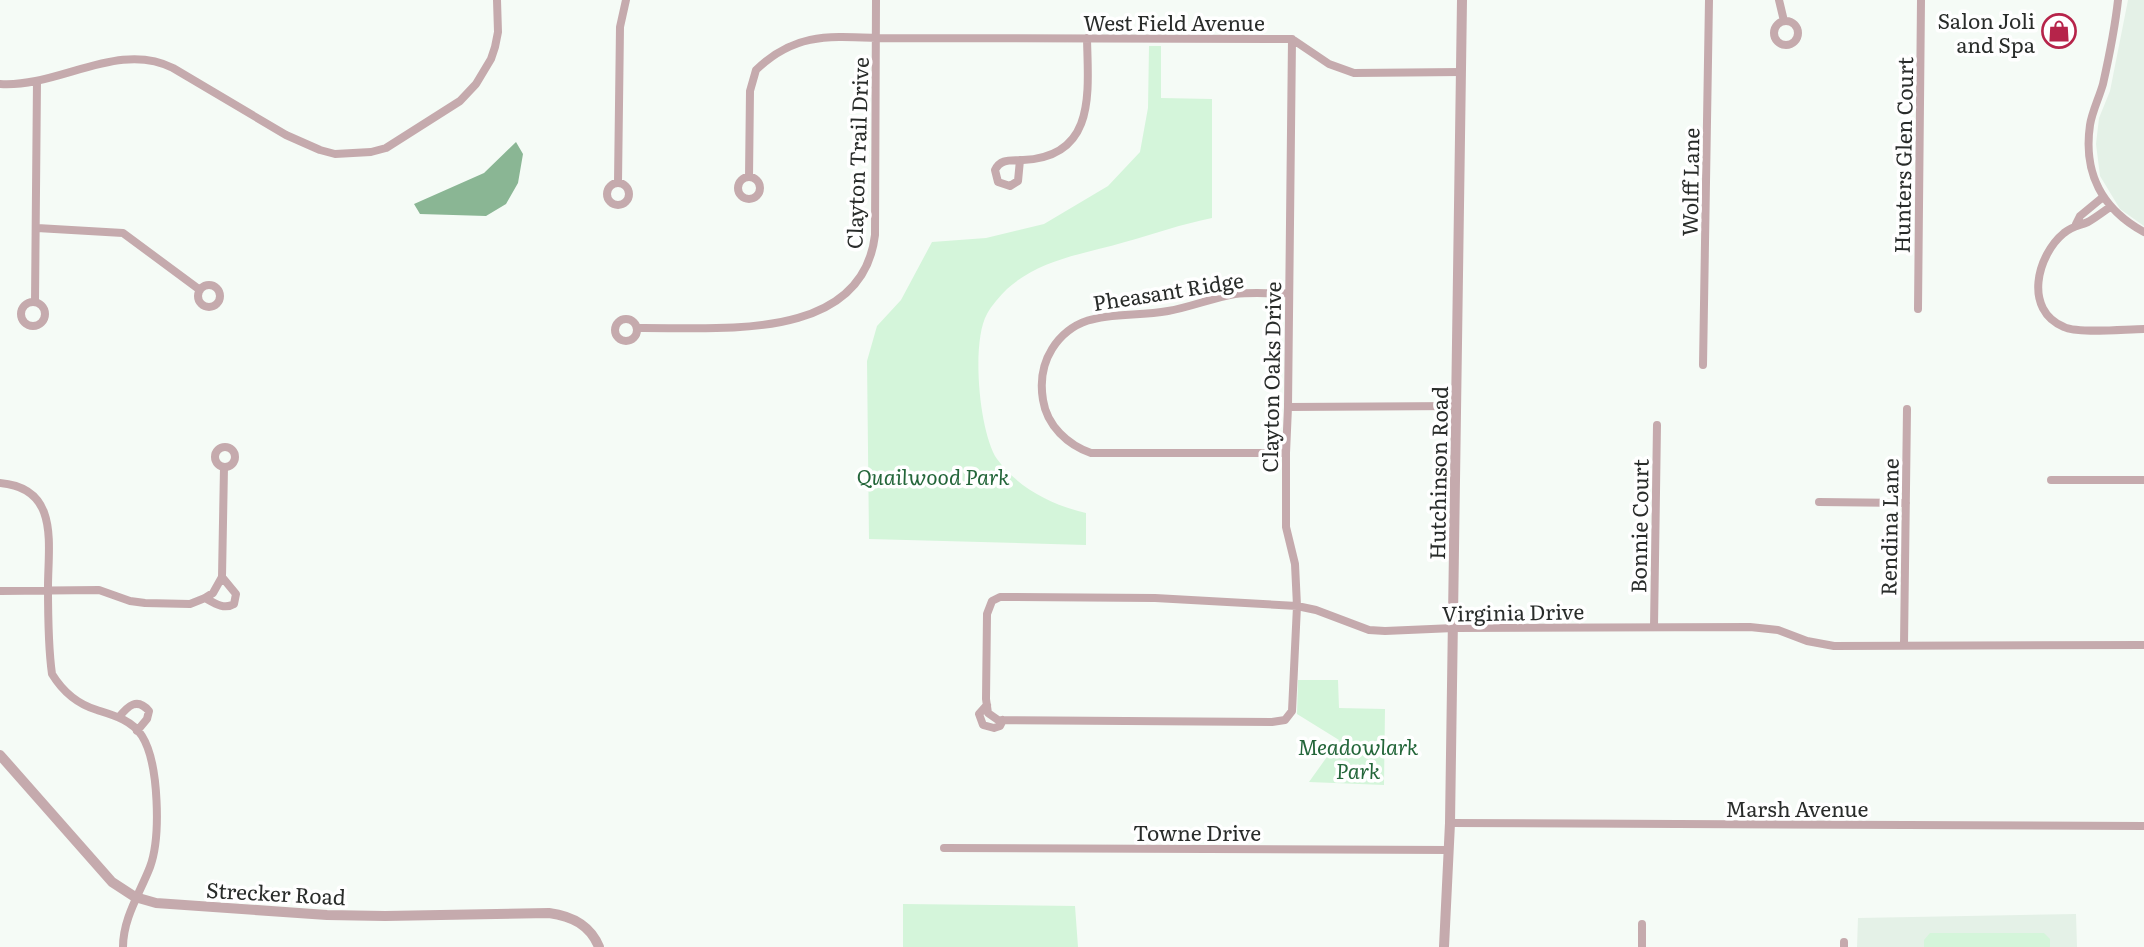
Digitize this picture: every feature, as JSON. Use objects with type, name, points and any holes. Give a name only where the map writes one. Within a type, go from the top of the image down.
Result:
[{"type":"street","points":[[0,84],[37,80],[128,58],[162,62],[286,135],[335,154],[361,154],[386,148],[460,101],[491,59],[498,32],[497,0]]},
{"type":"street","points":[[618,182],[620,27],[626,0]]},
{"type":"street","name":"Clayton Trail Drive","points":[[637,328],[755,326],[790,320],[832,305],[856,282],[869,264],[875,235],[876,0]]},
{"type":"street","name":"Hutchinson Road","points":[[1444,947],[1450,823],[1454,628],[1462,0]]},
{"type":"street","name":"Wolff Lane","points":[[1703,365],[1709,0]]},
{"type":"street","points":[[1779,0],[1784,21]]},
{"type":"street","name":"Hunters Glen Court","points":[[1917,309],[1921,0]]},
{"type":"street","points":[[2118,0],[2113,38],[2089,135],[2091,163],[2097,186],[2110,207],[2144,232]]},
{"type":"street","name":"West Field Avenue","points":[[749,177],[750,90],[756,70],[779,53],[811,38],[823,36],[1292,39],[1329,64],[1354,73],[1461,72]]},
{"type":"street","points":[[1020,160],[1018,181],[1006,186],[998,182],[995,174],[997,166],[1004,161],[1050,154],[1072,139],[1081,125],[1088,99],[1087,38]]},
{"type":"street","name":"Clayton Oaks Drive","points":[[1289,714],[1293,703],[1297,606],[1295,564],[1286,527],[1292,39]]},
{"type":"street","points":[[34,302],[37,80]]},
{"type":"street","points":[[2103,197],[2053,243],[2041,264],[2038,291],[2050,318],[2065,328],[2144,329]]},
{"type":"street","points":[[2076,224],[2085,224],[2110,207]]},
{"type":"street","points":[[37,228],[111,230],[123,233],[200,290]]},
{"type":"street","name":"Pheasant Ridge","points":[[1286,453],[1091,453],[1071,443],[1055,428],[1043,404],[1041,387],[1042,370],[1055,344],[1064,333],[1083,321],[1170,311],[1239,294],[1289,293]]},
{"type":"street","points":[[1288,407],[1457,406]]},
{"type":"street","name":"Rendina Lane","points":[[1904,645],[1907,409]]},
{"type":"street","name":"Bonnie Court","points":[[1654,627],[1657,425]]},
{"type":"street","points":[[0,591],[99,590],[130,601],[145,603],[190,604],[205,598],[213,593],[222,577],[224,467]]},
{"type":"street","points":[[2051,480],[2144,480]]},
{"type":"street","points":[[0,483],[19,486],[29,492],[43,509],[49,528],[48,589],[52,674],[74,700],[119,717],[142,735],[153,771],[157,801],[155,838],[150,866],[135,897],[123,947]]},
{"type":"street","points":[[1819,502],[1906,503]]},
{"type":"street","points":[[205,598],[227,607],[236,601],[235,591],[222,577]]},
{"type":"street","name":"Virginia Drive","points":[[1289,714],[1280,722],[999,720],[988,713],[987,705],[987,614],[992,601],[1000,597],[1155,598],[1297,606],[1316,610],[1370,630],[1749,627],[1778,630],[1807,641],[1834,646],[2144,645]]},
{"type":"street","points":[[119,717],[131,704],[144,705],[149,711],[147,719],[137,732]]},
{"type":"street","name":"Strecker Road","points":[[0,755],[112,882],[135,897],[156,903],[327,915],[549,913],[572,918],[583,925],[592,933],[599,947]]},
{"type":"street","name":"Marsh Avenue","points":[[1450,823],[2144,827]]},
{"type":"street","name":"Towne Drive","points":[[944,848],[1449,850]]},
{"type":"street","points":[[1642,923],[1642,947]]},
{"type":"shaded area","points":[[2128,0],[2144,0],[2144,226],[2120,209],[2100,176],[2096,144],[2099,118],[2110,91]]},
{"type":"shaded area","points":[[516,142],[523,154],[518,183],[506,204],[486,216],[420,214],[414,204],[484,173]]},
{"type":"shaded area","points":[[2076,914],[2077,947],[1857,947],[1858,918]]},
{"type":"green space","name":"Quailwood Park","points":[[1149,46],[1161,46],[1161,98],[1212,99],[1212,218],[1063,259],[1034,271],[1007,289],[991,308],[982,327],[979,345],[982,409],[997,459],[1025,487],[1048,500],[1086,513],[1086,545],[869,539],[867,361],[877,326],[901,300],[932,242],[986,238],[1044,224],[1108,186],[1140,152],[1148,108]]},
{"type":"green space","name":"Meadowlark Park","points":[[1298,680],[1338,680],[1339,708],[1385,709],[1384,785],[1309,782],[1339,740],[1297,714]]},
{"type":"green space","points":[[903,904],[1075,906],[1078,947],[903,947]]},
{"type":"green space","points":[[1930,933],[2044,933],[2050,939],[2050,947],[1924,947],[1924,940]]},
{"type":"place","name":"Salon Joli and Spa","points":[[2059,31]]}]
